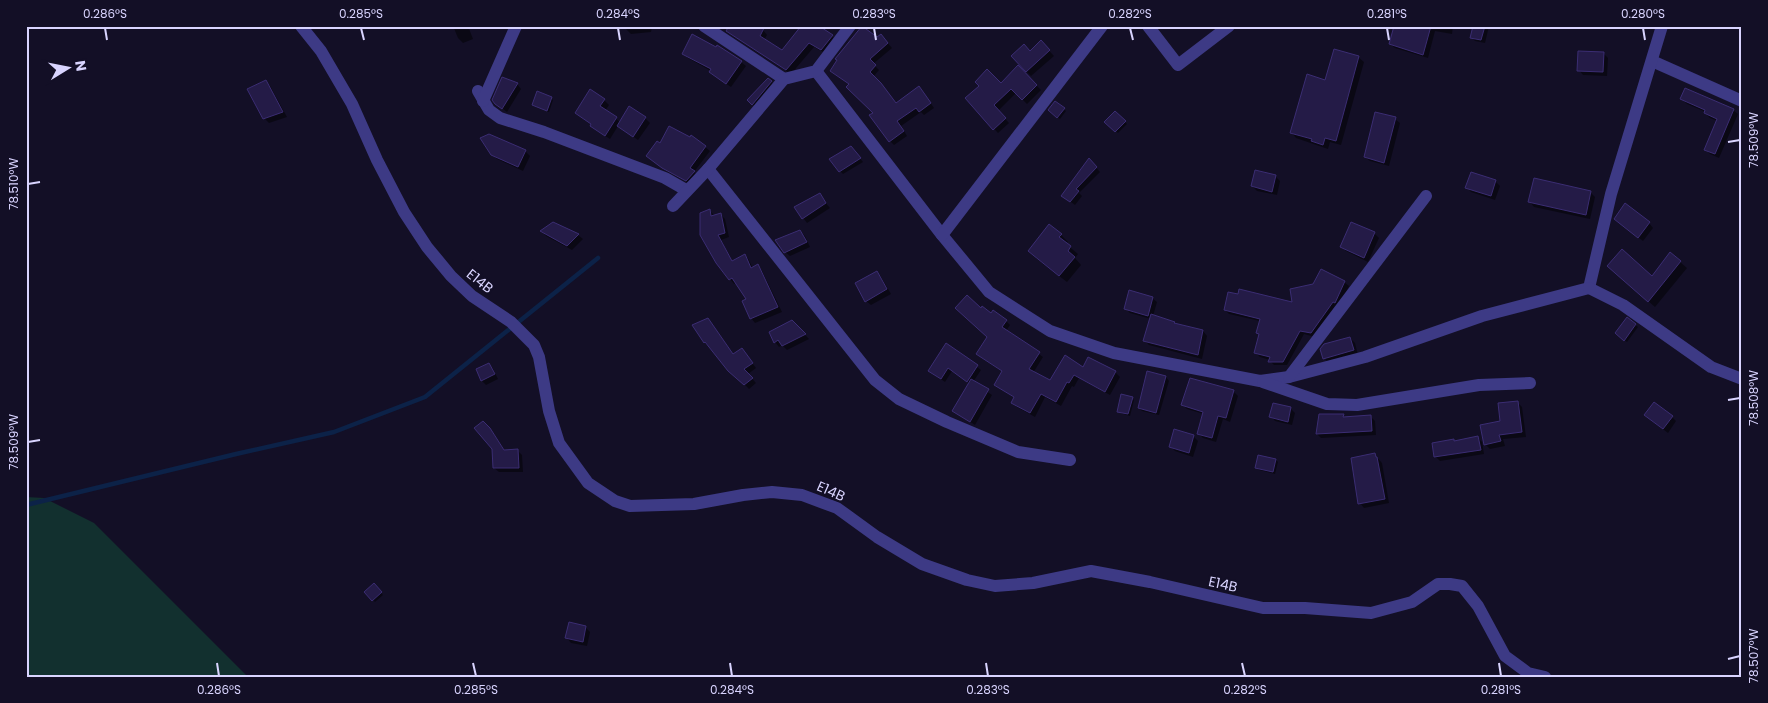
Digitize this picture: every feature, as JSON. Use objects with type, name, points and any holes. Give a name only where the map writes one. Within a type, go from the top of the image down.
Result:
[{"type":"street","name":"E14B","points":[[301,26],[321,51],[352,104],[399,203],[427,247],[451,276],[472,296],[511,322],[534,345],[539,356],[549,411],[559,443],[588,483],[615,501],[630,506],[694,504],[772,492],[802,495],[837,508],[877,537],[922,564],[967,580],[995,586],[1032,583],[1091,571],[1150,582],[1263,608],[1305,608],[1371,613],[1412,602],[1438,584],[1462,586],[1478,606],[1505,656],[1528,673],[1544,677]]},
{"type":"street","points":[[516,26],[481,96],[489,110],[500,118],[544,132],[665,178],[686,190]]},
{"type":"street","points":[[704,26],[784,79]]},
{"type":"street","points":[[673,206],[686,190],[708,169],[784,79],[816,71],[850,26]]},
{"type":"street","points":[[942,235],[1102,26]]},
{"type":"street","points":[[1148,26],[1178,65],[1229,26]]},
{"type":"street","points":[[1589,288],[1611,194],[1662,26]]},
{"type":"street","points":[[1652,62],[1742,101]]},
{"type":"street","points":[[816,71],[942,235],[989,292],[1050,331],[1114,353],[1260,381],[1327,404],[1357,405],[1479,385],[1530,384]]},
{"type":"street","points":[[708,169],[875,380],[899,399],[1018,452],[1070,460]]},
{"type":"street","points":[[1289,377],[1426,196]]},
{"type":"street","points":[[1260,381],[1289,377],[1366,357],[1482,316],[1589,288],[1623,305],[1712,366],[1742,379]]},
{"type":"green space","points":[[26,497],[44,498],[94,523],[248,677],[26,677]]},
{"type":"building","points":[[729,26],[765,26],[760,36],[782,50],[801,26],[819,26],[833,35],[821,50],[809,43],[786,70],[726,31]]},
{"type":"building","points":[[862,26],[877,37],[881,34],[888,43],[870,59],[876,65],[870,72],[896,103],[919,86],[931,103],[919,112],[916,108],[897,121],[904,131],[889,142],[869,115],[873,113],[846,87],[849,84],[830,71],[837,60],[835,59]]},
{"type":"building","points":[[1394,26],[1431,26],[1423,55],[1389,44]]},
{"type":"building","points":[[1473,26],[1485,26],[1481,40],[1470,38]]},
{"type":"building","points":[[692,34],[716,47],[717,45],[742,61],[726,84],[709,72],[711,69],[682,54]]},
{"type":"building","points":[[1041,40],[1050,50],[1026,72],[1011,56],[1024,44],[1030,51]]},
{"type":"building","points":[[1334,49],[1359,56],[1336,141],[1325,138],[1323,145],[1311,141],[1312,139],[1290,133],[1307,74],[1325,80]]},
{"type":"building","points":[[1578,51],[1604,52],[1603,72],[1577,71]]},
{"type":"building","points":[[1018,65],[1037,85],[1022,100],[1011,89],[994,105],[1006,118],[993,130],[965,98],[979,86],[975,82],[987,69],[1001,83]]},
{"type":"building","points":[[502,77],[518,83],[502,109],[492,100]]},
{"type":"building","points":[[768,78],[772,81],[752,105],[747,100]]},
{"type":"building","points":[[266,80],[283,112],[263,119],[247,89]]},
{"type":"building","points":[[1685,88],[1734,109],[1715,154],[1704,150],[1717,119],[1704,113],[1705,110],[1680,99]]},
{"type":"building","points":[[590,89],[605,99],[600,106],[617,117],[605,136],[575,113]]},
{"type":"building","points":[[537,91],[552,97],[547,111],[532,105]]},
{"type":"building","points":[[1055,101],[1065,108],[1057,118],[1048,110]]},
{"type":"building","points":[[629,106],[646,117],[633,137],[617,126]]},
{"type":"building","points":[[1115,111],[1126,121],[1115,132],[1104,122]]},
{"type":"building","points":[[1375,112],[1396,117],[1384,163],[1364,157]]},
{"type":"building","points":[[669,126],[690,137],[691,135],[706,146],[690,168],[695,171],[686,181],[662,168],[646,156],[657,141],[660,143]]},
{"type":"building","points":[[489,134],[526,150],[518,167],[491,155],[480,138]]},
{"type":"building","points":[[851,146],[861,158],[839,172],[829,159]]},
{"type":"building","points":[[1089,158],[1097,167],[1076,189],[1079,191],[1070,202],[1061,196]]},
{"type":"building","points":[[1255,170],[1276,175],[1272,192],[1251,186]]},
{"type":"building","points":[[1471,172],[1496,180],[1491,196],[1465,188]]},
{"type":"building","points":[[1534,178],[1591,191],[1586,215],[1528,202]]},
{"type":"building","points":[[820,193],[826,203],[802,219],[794,207]]},
{"type":"building","points":[[1625,203],[1650,222],[1638,238],[1614,219]]},
{"type":"building","points":[[710,209],[711,216],[721,213],[725,233],[718,235],[732,261],[745,254],[751,268],[758,264],[778,307],[750,319],[742,301],[746,299],[732,278],[729,280],[716,263],[700,235],[700,213]]},
{"type":"building","points":[[553,222],[579,234],[567,246],[540,231]]},
{"type":"building","points":[[1351,222],[1375,232],[1364,258],[1340,247]]},
{"type":"building","points":[[1049,224],[1062,234],[1059,237],[1071,246],[1068,251],[1075,257],[1059,276],[1028,251]]},
{"type":"building","points":[[800,230],[807,242],[784,253],[775,240]]},
{"type":"building","points":[[1622,249],[1652,276],[1670,252],[1681,261],[1648,302],[1607,266]]},
{"type":"building","points":[[1321,269],[1345,281],[1335,303],[1333,302],[1311,333],[1300,331],[1283,362],[1268,362],[1270,357],[1254,353],[1259,334],[1256,333],[1260,319],[1224,310],[1228,292],[1238,294],[1239,289],[1292,302],[1290,289],[1313,284]]},
{"type":"building","points":[[877,271],[887,289],[865,302],[855,283]]},
{"type":"building","points":[[1129,290],[1153,297],[1148,316],[1124,309]]},
{"type":"building","points":[[967,295],[981,308],[982,306],[991,313],[993,310],[1007,320],[1002,327],[1040,352],[1029,369],[1050,380],[1065,355],[1083,367],[1088,357],[1116,371],[1105,392],[1074,375],[1069,383],[1067,382],[1056,402],[1041,394],[1030,413],[1011,403],[1014,397],[994,385],[1002,371],[976,354],[987,337],[955,308]]},
{"type":"building","points":[[1151,314],[1174,323],[1203,330],[1198,355],[1143,341]]},
{"type":"building","points":[[1627,317],[1636,324],[1624,341],[1615,333]]},
{"type":"building","points":[[708,318],[733,354],[742,348],[753,363],[744,369],[753,378],[744,385],[728,371],[704,343],[692,325]]},
{"type":"building","points":[[792,320],[806,334],[782,346],[778,340],[774,343],[769,332]]},
{"type":"building","points":[[1350,337],[1354,350],[1323,359],[1320,349],[1324,344]]},
{"type":"building","points":[[946,343],[978,365],[967,382],[948,368],[941,379],[928,371]]},
{"type":"building","points":[[489,363],[495,374],[481,381],[476,369]]},
{"type":"building","points":[[1147,371],[1166,376],[1156,413],[1138,408]]},
{"type":"building","points":[[1190,378],[1234,390],[1226,418],[1218,416],[1212,438],[1197,434],[1203,412],[1181,405]]},
{"type":"building","points":[[971,379],[989,389],[970,422],[952,411]]},
{"type":"building","points":[[1121,394],[1133,397],[1128,414],[1117,412]]},
{"type":"building","points":[[1518,401],[1522,432],[1499,435],[1501,441],[1484,445],[1480,425],[1500,421],[1498,403]]},
{"type":"building","points":[[1654,402],[1673,416],[1663,429],[1644,415]]},
{"type":"building","points":[[1273,403],[1291,407],[1288,422],[1269,417]]},
{"type":"building","points":[[1319,414],[1344,414],[1343,417],[1371,415],[1372,431],[1316,434]]},
{"type":"building","points":[[483,421],[490,428],[504,450],[518,449],[519,468],[493,468],[492,449],[474,428]]},
{"type":"building","points":[[1174,429],[1194,435],[1189,453],[1169,447]]},
{"type":"building","points":[[1478,436],[1481,450],[1434,457],[1432,443]]},
{"type":"building","points":[[1375,453],[1385,499],[1358,504],[1351,458]]},
{"type":"building","points":[[1258,455],[1276,459],[1273,472],[1255,468]]},
{"type":"building","points":[[374,583],[382,592],[372,601],[364,592]]},
{"type":"building","points":[[569,622],[586,626],[583,642],[565,638]]},
{"type":"waterway","points":[[26,505],[334,432],[425,397],[598,258]]}]
